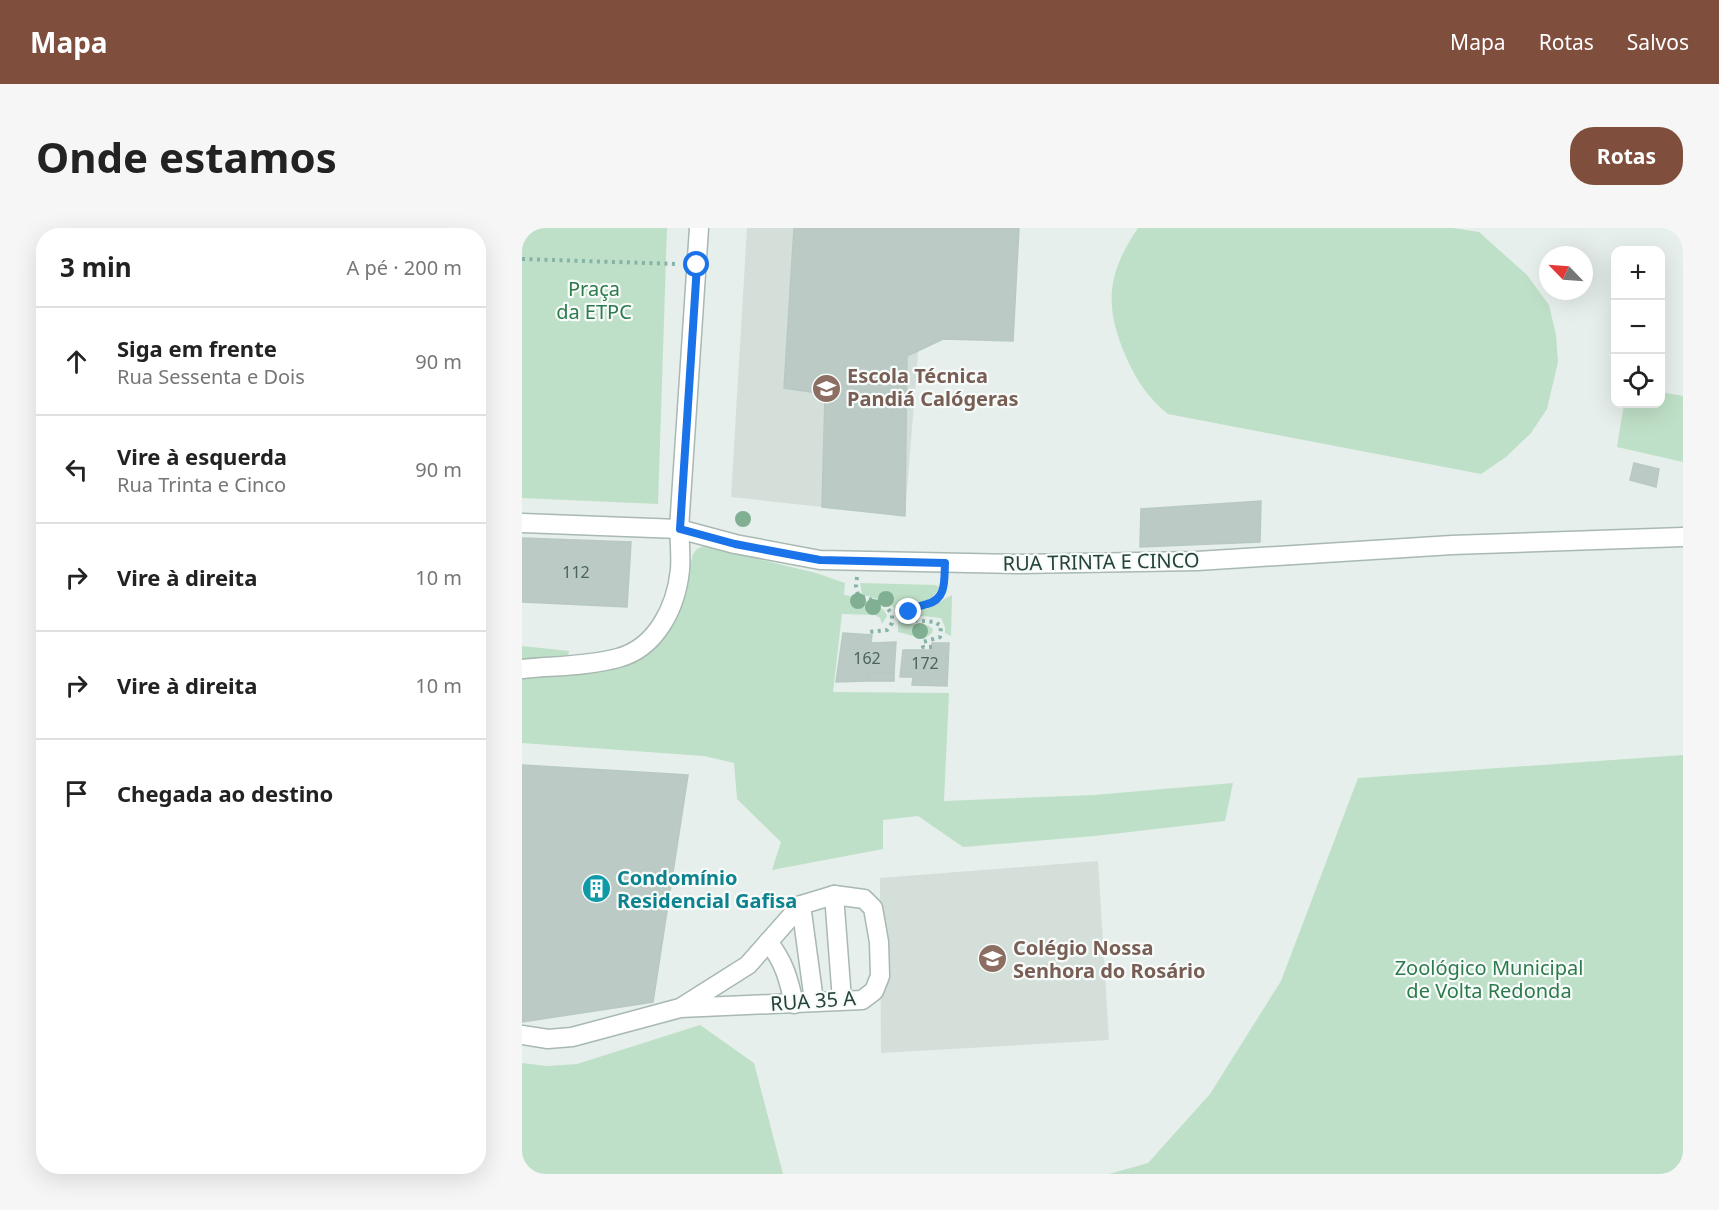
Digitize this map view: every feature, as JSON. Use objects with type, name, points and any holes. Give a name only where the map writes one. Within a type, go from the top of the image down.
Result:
[{"type":"street","points":[[522,669],[616,659],[644,646],[653,638],[674,597],[680,568],[680,529],[699,228]]},
{"type":"street","name":"RUA TRINTA E CINCO","points":[[522,523],[680,529],[735,544],[802,558],[858,562],[1018,564],[1197,561],[1452,545],[1683,537]]},
{"type":"street","points":[[834,895],[842,1000]]},
{"type":"street","name":"RUA 35 A","points":[[522,1035],[548,1039],[572,1037],[680,1008],[862,1000],[874,991],[880,976],[879,942],[873,908],[864,899],[834,895],[801,905],[748,965],[680,1008]]},
{"type":"street","points":[[801,905],[814,1001]]},
{"type":"street","points":[[768,942],[778,953],[786,971],[794,1004]]},
{"type":"path","points":[[522,259],[697,265]]},
{"type":"path","points":[[858,562],[856,586],[858,595],[884,604],[892,614],[892,622],[887,630],[868,632],[868,634]]},
{"type":"path","points":[[932,647],[923,647],[923,642],[940,637],[941,626],[935,622],[912,620],[908,615],[914,608],[939,598],[943,590],[945,563]]},
{"type":"shaded area","name":"Escola Técnica Pandiá Calógeras","points":[[747,228],[928,228],[905,516],[731,497]]},
{"type":"shaded area","name":"Colégio Nossa Senhora do Rosário","points":[[1098,861],[1109,1040],[881,1053],[880,878]]},
{"type":"green space","name":"Praça da ETPC","points":[[522,228],[667,228],[658,504],[522,498]]},
{"type":"green space","points":[[1138,228],[1453,228],[1479,232],[1527,275],[1539,291],[1539,300],[1545,300],[1549,305],[1556,335],[1558,362],[1547,409],[1531,433],[1506,457],[1481,474],[1168,414],[1149,396],[1135,374],[1127,359],[1115,323],[1112,307],[1114,276],[1127,245]]},
{"type":"green space","points":[[1665,393],[1683,396],[1683,462],[1617,447],[1623,408],[1665,408]]},
{"type":"green space","points":[[703,546],[816,573],[845,583],[844,595],[883,610],[887,616],[882,624],[880,618],[875,615],[842,614],[833,692],[949,693],[944,801],[1094,795],[1233,783],[1225,821],[1095,836],[963,847],[918,816],[883,820],[883,849],[772,870],[781,842],[737,799],[734,763],[704,756],[522,743],[522,678],[608,671],[627,666],[642,657],[670,625],[680,608],[693,554]]},
{"type":"green space","points":[[860,583],[940,587],[931,599],[907,606],[902,620],[905,623],[929,626],[933,629],[932,633],[924,639],[898,632],[897,613],[894,608],[885,601],[862,594]]},
{"type":"green space","points":[[952,595],[951,636],[945,633],[941,618],[913,615],[915,610],[934,605]]},
{"type":"green space","points":[[522,646],[569,651],[568,657],[522,661]]},
{"type":"green space","name":"Zoológico Municipal de Volta Redonda","points":[[1683,755],[1683,1174],[1109,1174],[1148,1163],[1210,1094],[1281,981],[1358,778]]},
{"type":"green space","points":[[700,1025],[754,1063],[783,1174],[522,1174],[522,1063],[547,1066],[577,1064]]},
{"type":"building","name":"Escola Técnica Pandiá Calógeras","points":[[794,228],[1019,228],[1013,341],[943,339],[907,356],[905,516],[822,507],[825,394],[784,388]]},
{"type":"building","points":[[1634,463],[1659,469],[1656,487],[1630,480]]},
{"type":"building","points":[[1261,501],[1260,542],[1140,547],[1141,509]]},
{"type":"building","points":[[522,538],[631,542],[627,607],[522,602]]},
{"type":"building","points":[[843,633],[872,635],[871,643],[896,642],[894,673],[867,673],[867,681],[836,682]]},
{"type":"building","points":[[932,643],[949,643],[947,686],[912,685],[913,677],[900,677],[903,650],[931,650]]},
{"type":"building","points":[[867,673],[894,673],[894,681],[867,681]]},
{"type":"building","name":"Condomínio Residencial Gafisa","points":[[522,765],[688,775],[653,1002],[522,1022]]},
{"type":"place","name":"Escola Técnica Pandiá Calógeras","points":[[826,388]]},
{"type":"place","name":"Condomínio Residencial Gafisa","points":[[596,889]]},
{"type":"place","name":"Colégio Nossa Senhora do Rosário","points":[[992,959]]},
{"type":"route","points":[[697,265],[680,529],[735,544],[802,558],[945,563],[942,594],[936,601],[911,609],[909,612]]}]
